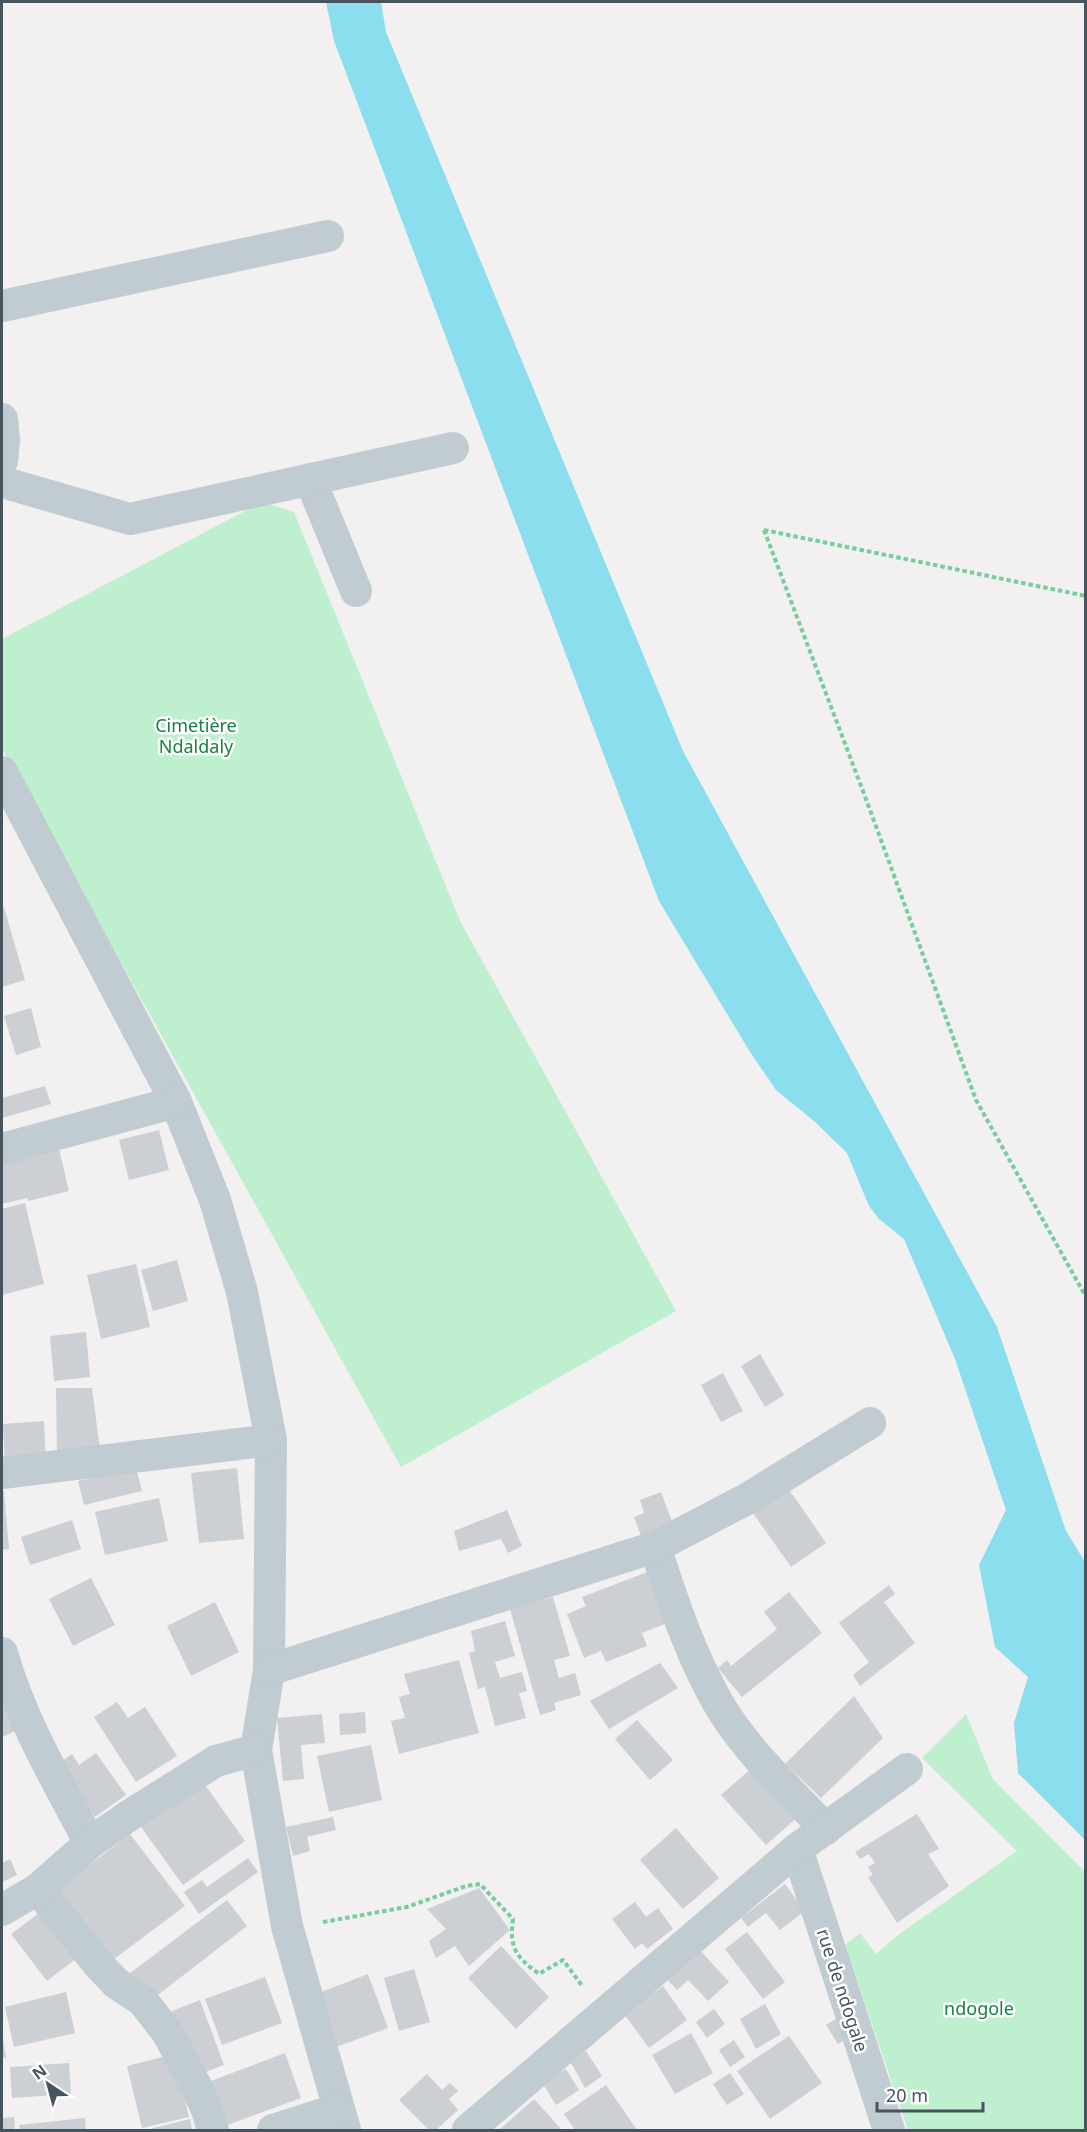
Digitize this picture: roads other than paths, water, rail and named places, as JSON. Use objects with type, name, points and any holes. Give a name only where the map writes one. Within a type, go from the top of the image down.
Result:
[{"type":"street","points":[[2,306],[328,236]]},
{"type":"street","points":[[2,419],[4,440],[2,461]]},
{"type":"street","points":[[2,482],[130,519],[453,448]]},
{"type":"street","points":[[310,479],[356,591]]},
{"type":"street","points":[[4,786],[176,1102],[215,1200],[242,1292],[270,1440],[269,1670],[256,1750],[287,1926],[342,2120],[273,2130]]},
{"type":"street","points":[[2,1149],[176,1102]]},
{"type":"street","points":[[269,1670],[655,1547],[745,1500],[870,1423]]},
{"type":"street","points":[[2,1473],[270,1440]]},
{"type":"street","points":[[655,1547],[678,1618],[722,1709],[776,1777],[826,1829]]},
{"type":"street","points":[[2,1653],[8,1676],[33,1736],[90,1843]]},
{"type":"street","points":[[2,1910],[38,1889],[90,1843],[127,1817],[216,1761],[256,1750]]},
{"type":"street","points":[[468,2130],[797,1849],[907,1769]]},
{"type":"street","name":"rue de ndogale","points":[[797,1849],[889,2130]]},
{"type":"street","points":[[38,1889],[98,1964],[116,1983],[142,2000],[167,2032],[198,2088],[213,2130]]},
{"type":"water","points":[[326,2],[381,2],[386,32],[683,751],[997,1327],[1066,1531],[1085,1562],[1085,1840],[1018,1773],[1014,1723],[1028,1677],[995,1647],[979,1565],[1006,1510],[955,1359],[904,1239],[879,1219],[869,1206],[847,1153],[814,1121],[776,1090],[750,1052],[659,901],[334,41]]},
{"type":"park label","name":"Cimetière Ndaldaly","points":[[196,735]]},
{"type":"park label","name":"ndogole","points":[[979,2008]]}]
